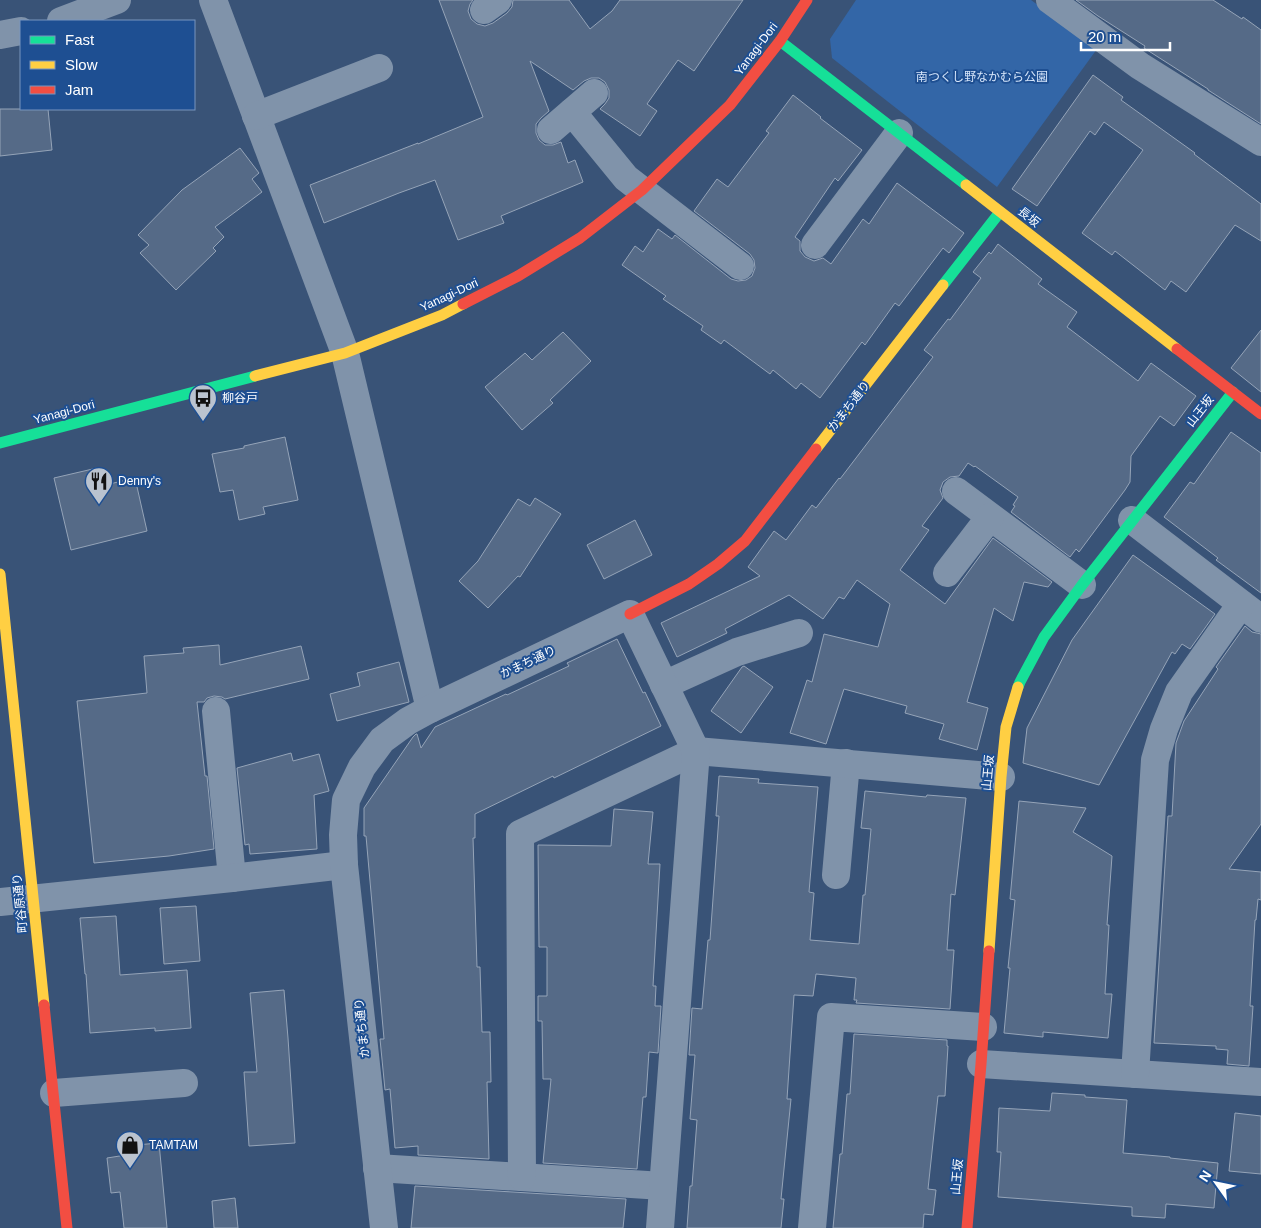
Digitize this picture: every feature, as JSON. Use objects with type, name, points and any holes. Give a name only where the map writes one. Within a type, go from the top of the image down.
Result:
[{"type":"street","points":[[64,20],[117,0]]},
{"type":"street","points":[[213,0],[345,353],[430,709]]},
{"type":"street","name":"Yanagi-Dori","points":[[0,443],[345,353],[442,315],[518,276],[580,238],[642,190],[730,105],[780,41],[808,0]]},
{"type":"street","points":[[1050,0],[1140,66],[1261,142]]},
{"type":"street","points":[[0,36],[20,31]]},
{"type":"street","name":"長坂","points":[[780,41],[1261,414]]},
{"type":"street","points":[[256,116],[378,68]]},
{"type":"street","points":[[551,130],[594,93]]},
{"type":"street","points":[[572,112],[626,178],[740,266]]},
{"type":"street","points":[[814,245],[899,134]]},
{"type":"street","name":"かまち通り","points":[[384,1228],[344,865],[343,835],[346,800],[362,767],[382,740],[408,721],[689,584],[718,564],[745,541],[1000,212]]},
{"type":"street","name":"山王坂","points":[[967,1228],[1006,728],[1020,682],[1044,637],[1082,585],[1233,392]]},
{"type":"street","points":[[956,491],[1082,585]]},
{"type":"street","points":[[947,573],[990,516]]},
{"type":"street","points":[[1132,520],[1251,611],[1180,692],[1164,729],[1155,760],[1134,1074]]},
{"type":"street","name":"町谷原通り","points":[[0,574],[67,1228]]},
{"type":"street","points":[[630,614],[696,751],[660,1228]]},
{"type":"street","points":[[664,685],[738,652],[799,633]]},
{"type":"street","points":[[216,711],[232,878]]},
{"type":"street","points":[[522,1177],[520,834],[696,751],[1002,776]]},
{"type":"street","points":[[836,875],[846,764]]},
{"type":"street","points":[[0,902],[344,865]]},
{"type":"street","points":[[812,1228],[830,1017],[983,1027]]},
{"type":"street","points":[[981,1064],[1261,1082]]},
{"type":"street","points":[[54,1093],[184,1083]]},
{"type":"street","points":[[377,1168],[664,1186]]},
{"type":"green space","name":"南つくし野なかむら公園","points":[[856,0],[1031,0],[1097,49],[997,187],[832,58],[830,39]]},
{"type":"building","points":[[439,0],[473,0],[468,11],[471,19],[477,24],[485,26],[507,13],[512,7],[513,0],[569,0],[590,29],[612,11],[620,0],[743,0],[694,71],[678,60],[647,104],[657,111],[640,136],[600,109],[609,98],[609,90],[605,82],[599,78],[591,78],[573,90],[530,61],[549,111],[536,124],[536,133],[539,140],[545,145],[561,142],[568,163],[575,160],[583,182],[501,216],[504,223],[458,240],[435,180],[324,223],[310,185],[483,117]]},
{"type":"building","points":[[1076,0],[1213,0],[1242,19],[1243,17],[1261,30],[1261,124],[1144,48],[1145,46]]},
{"type":"building","points":[[1093,75],[1123,97],[1121,100],[1195,153],[1261,204],[1261,241],[1235,225],[1186,292],[1171,281],[1165,290],[1115,251],[1112,255],[1082,233],[1143,150],[1104,122],[1095,135],[1090,131],[1037,206],[1012,189]]},
{"type":"building","points":[[793,95],[862,150],[838,181],[835,178],[795,237],[800,241],[800,251],[805,257],[814,261],[823,258],[831,264],[863,219],[869,224],[897,183],[964,233],[949,253],[943,248],[899,306],[895,303],[865,345],[862,342],[820,398],[801,383],[796,389],[773,370],[770,374],[724,340],[721,344],[701,330],[703,326],[663,299],[666,296],[622,265],[635,246],[643,252],[658,229],[672,239],[675,235],[731,279],[738,281],[746,280],[752,276],[755,268],[754,260],[750,254],[694,211],[717,179],[728,187],[769,133],[766,131]]},
{"type":"building","points":[[0,109],[48,110],[52,150],[0,156]]},
{"type":"building","points":[[240,148],[259,173],[252,179],[262,192],[215,227],[224,237],[213,248],[216,251],[176,290],[140,253],[149,245],[138,235],[182,190]]},
{"type":"building","points":[[998,244],[1042,279],[1038,284],[1077,312],[1067,327],[1138,381],[1151,363],[1196,396],[1174,426],[1160,416],[1131,456],[1130,482],[1125,490],[1079,552],[1076,549],[1070,557],[1011,512],[1018,497],[975,466],[968,463],[959,476],[950,477],[943,482],[940,490],[943,498],[922,526],[929,530],[900,570],[945,604],[993,538],[1052,582],[1048,587],[1024,582],[1013,621],[994,608],[967,702],[988,708],[977,750],[939,739],[944,724],[905,713],[907,706],[844,689],[826,744],[790,733],[807,680],[812,682],[824,634],[878,647],[890,604],[857,580],[844,599],[839,597],[823,619],[789,595],[725,629],[727,633],[677,657],[661,623],[760,576],[748,567],[774,531],[786,540],[812,505],[816,508],[840,479],[933,357],[924,350],[948,319],[950,320],[981,278],[973,272]]},
{"type":"building","points":[[1261,330],[1261,392],[1231,368]]},
{"type":"building","points":[[563,332],[591,361],[550,400],[553,403],[522,430],[485,387],[525,353],[532,360]]},
{"type":"building","points":[[1231,432],[1261,453],[1261,593],[1216,560],[1218,558],[1164,517],[1190,482],[1194,484]]},
{"type":"building","points":[[285,437],[298,500],[263,507],[265,514],[239,520],[233,490],[220,492],[212,454]]},
{"type":"building","points":[[97,468],[101,486],[135,478],[147,531],[71,550],[54,478]]},
{"type":"building","points":[[535,498],[561,514],[520,577],[518,576],[488,608],[459,581],[478,561],[518,499],[530,506]]},
{"type":"building","points":[[635,520],[652,555],[604,579],[587,545]]},
{"type":"building","points":[[1133,555],[1215,614],[1190,649],[1182,644],[1175,654],[1172,652],[1099,785],[1023,763],[1027,728],[1072,640]]},
{"type":"building","points":[[1245,626],[1252,632],[1261,634],[1261,824],[1229,869],[1261,872],[1261,900],[1258,899],[1255,920],[1250,1006],[1253,1006],[1249,1066],[1227,1064],[1228,1050],[1216,1049],[1216,1046],[1154,1043],[1168,816],[1172,816],[1176,743],[1184,721],[1218,669],[1216,667]]},
{"type":"building","points":[[617,639],[661,726],[475,814],[475,838],[473,838],[477,967],[480,967],[482,1032],[490,1032],[491,1082],[487,1082],[489,1159],[418,1155],[418,1146],[395,1148],[390,1089],[385,1090],[380,1039],[384,1039],[366,836],[364,836],[364,808],[416,734],[421,748],[435,727],[569,666],[567,663]]},
{"type":"building","points":[[219,645],[220,665],[301,646],[309,679],[225,699],[214,696],[207,698],[204,702],[197,702],[214,849],[169,856],[94,863],[77,701],[147,693],[144,656],[184,653],[183,648]]},
{"type":"building","points":[[399,662],[409,702],[337,721],[330,694],[360,686],[357,673]]},
{"type":"building","points":[[744,666],[773,687],[741,733],[711,711]]},
{"type":"building","points":[[291,753],[293,761],[319,754],[329,791],[314,795],[317,849],[250,854],[249,844],[245,845],[237,768]]},
{"type":"building","points":[[719,776],[759,779],[758,783],[818,787],[809,892],[814,893],[810,940],[859,944],[871,829],[861,828],[865,791],[926,797],[927,795],[966,798],[955,895],[951,894],[947,950],[954,950],[950,1009],[856,1003],[857,1000],[854,1000],[856,978],[816,974],[813,996],[794,995],[787,1099],[791,1099],[781,1199],[784,1199],[781,1228],[687,1228],[697,1120],[690,1119],[695,1055],[689,1055],[692,1008],[702,1009],[708,940],[710,940],[719,816],[716,816]]},
{"type":"building","points":[[1019,801],[1086,808],[1073,832],[1112,856],[1105,994],[1112,994],[1108,1038],[1043,1032],[1043,1037],[1004,1033],[1015,900],[1010,899]]},
{"type":"building","points":[[614,809],[653,812],[648,864],[660,864],[653,986],[656,986],[655,1006],[661,1006],[658,1053],[649,1052],[646,1097],[643,1097],[637,1169],[543,1163],[551,1079],[543,1079],[542,1021],[538,1021],[538,996],[547,996],[547,947],[539,947],[538,845],[611,846]]},
{"type":"building","points":[[196,906],[200,961],[164,964],[160,908]]},
{"type":"building","points":[[116,916],[120,975],[187,970],[191,1028],[155,1031],[155,1028],[90,1033],[80,918]]},
{"type":"building","points":[[284,990],[295,1143],[249,1146],[244,1072],[257,1072],[250,993]]},
{"type":"building","points":[[854,1034],[947,1040],[945,1096],[938,1096],[928,1189],[936,1190],[933,1215],[924,1214],[923,1228],[833,1228],[847,1094],[850,1094]]},
{"type":"building","points":[[1052,1093],[1127,1100],[1123,1153],[1218,1163],[1214,1208],[1166,1204],[1165,1218],[1132,1216],[1132,1207],[998,1197],[1001,1152],[997,1152],[999,1108],[1050,1111]]},
{"type":"building","points":[[1235,1113],[1261,1116],[1261,1174],[1229,1171]]},
{"type":"building","points":[[159,1143],[167,1228],[124,1228],[120,1192],[111,1193],[107,1158],[126,1155],[124,1146]]},
{"type":"building","points":[[415,1186],[626,1199],[623,1228],[411,1228]]},
{"type":"building","points":[[235,1198],[238,1228],[214,1228],[212,1201]]},
{"type":"traffic: fast","points":[[780,41],[966,185]]},
{"type":"traffic: fast","points":[[943,285],[1000,212]]},
{"type":"traffic: fast","points":[[0,443],[255,376]]},
{"type":"traffic: fast","points":[[1018,687],[1044,637],[1082,585],[1233,392]]},
{"type":"traffic: slow","points":[[966,185],[1177,349]]},
{"type":"traffic: slow","points":[[816,449],[943,285]]},
{"type":"traffic: slow","points":[[255,376],[345,353],[442,315],[463,304]]},
{"type":"traffic: slow","points":[[0,574],[44,1005]]},
{"type":"traffic: slow","points":[[989,951],[1006,727],[1018,687]]},
{"type":"traffic: jam","points":[[463,304],[518,276],[580,238],[642,190],[730,105],[780,41],[807,0]]},
{"type":"traffic: jam","points":[[1177,349],[1261,414]]},
{"type":"traffic: jam","points":[[630,614],[689,584],[718,564],[745,541],[816,449]]},
{"type":"traffic: jam","points":[[967,1228],[989,951]]},
{"type":"traffic: jam","points":[[44,1005],[67,1228]]},
{"type":"place","name":"柳谷戸","points":[[203,422]]},
{"type":"place","name":"Denny's","points":[[99,505]]},
{"type":"place","name":"TAMTAM","points":[[130,1169]]}]
